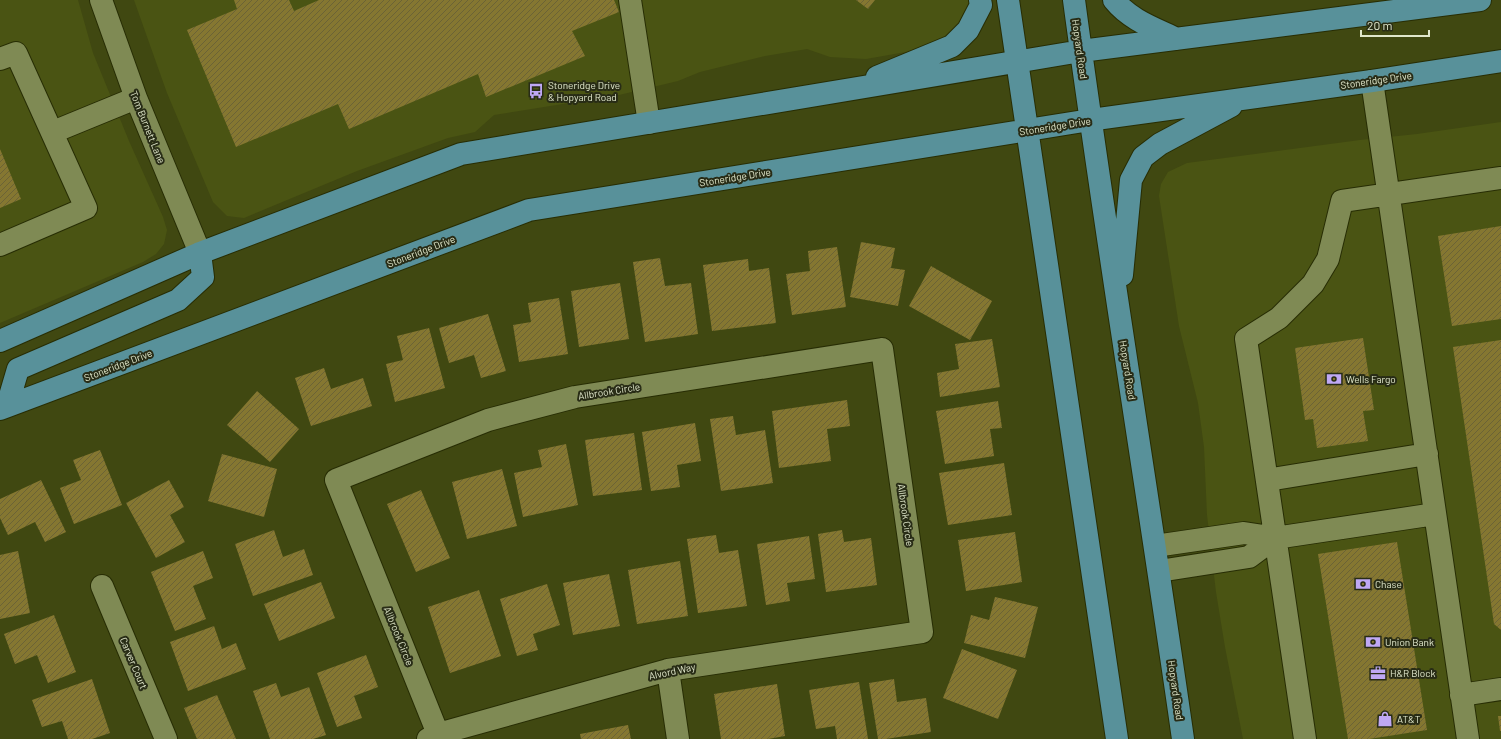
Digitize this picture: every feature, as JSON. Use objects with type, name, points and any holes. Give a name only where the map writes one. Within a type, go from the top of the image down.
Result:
[{"type":"main road","points":[[850,89],[952,46],[968,30],[981,5],[980,0]]},
{"type":"main road","points":[[1008,0],[1117,739]]},
{"type":"main road","name":"Hopyard Road","points":[[1074,0],[1090,120],[1156,546],[1183,739]]},
{"type":"main road","points":[[1114,0],[1121,9],[1136,20],[1177,39]]},
{"type":"main road","points":[[0,341],[200,252],[461,154],[1080,51],[1452,2],[1480,0]]},
{"type":"main road","name":"Stoneridge Drive","points":[[4,408],[529,210],[1090,120],[1372,81],[1501,61]]},
{"type":"main road","points":[[1119,308],[1131,180],[1143,157],[1160,144],[1246,98]]},
{"type":"main road","points":[[4,408],[18,369],[178,300],[203,277],[200,252]]},
{"type":"street","name":"Tom Burnett Lane","points":[[101,0],[136,98],[200,252]]},
{"type":"street","points":[[630,0],[648,123]]},
{"type":"street","points":[[0,59],[16,53],[53,132],[86,208],[0,245]]},
{"type":"street","points":[[1372,81],[1468,739]]},
{"type":"street","points":[[53,132],[136,98]]},
{"type":"street","points":[[1305,739],[1246,339],[1279,318],[1313,284],[1328,259],[1342,201],[1501,178]]},
{"type":"street","name":"Allbrook Circle","points":[[433,737],[336,480],[488,420],[575,397],[882,349],[922,632]]},
{"type":"street","points":[[1267,480],[1427,454]]},
{"type":"street","points":[[1156,546],[1244,533],[1275,538],[1435,514]]},
{"type":"street","points":[[1159,571],[1249,556],[1275,538]]},
{"type":"street","name":"Carver Court","points":[[102,586],[166,739]]},
{"type":"street","name":"Alvord Way","points":[[433,737],[668,670],[922,632]]},
{"type":"street","points":[[668,670],[678,739]]},
{"type":"street","points":[[1461,695],[1501,689]]},
{"type":"shaded area","points":[[0,0],[78,0],[93,53],[129,141],[163,217],[167,230],[164,244],[156,254],[143,262],[0,323]]},
{"type":"shaded area","points":[[134,0],[973,0],[953,37],[917,50],[866,59],[830,57],[807,49],[765,56],[700,72],[678,81],[619,95],[494,115],[475,132],[448,138],[357,171],[244,218],[227,216],[213,202],[167,93]]},
{"type":"shaded area","points":[[1501,122],[1501,739],[1243,739],[1216,592],[1207,515],[1204,447],[1198,403],[1179,326],[1159,196],[1161,184],[1168,172],[1187,163]]},
{"type":"building","points":[[234,0],[289,0],[294,11],[319,0],[614,0],[619,12],[572,31],[585,56],[486,97],[478,74],[349,129],[338,104],[236,147],[187,30],[237,9]]},
{"type":"building","points":[[856,0],[875,0],[868,9]]},
{"type":"building","points":[[0,149],[21,199],[0,208]]},
{"type":"building","points":[[1501,226],[1501,319],[1452,326],[1438,236]]},
{"type":"building","points":[[861,242],[895,248],[891,268],[905,270],[898,306],[850,297]]},
{"type":"building","points":[[837,247],[846,307],[792,315],[786,274],[810,271],[808,251]]},
{"type":"building","points":[[660,258],[665,286],[691,283],[698,334],[645,342],[633,262]]},
{"type":"building","points":[[748,259],[749,271],[769,268],[776,323],[712,331],[703,265]]},
{"type":"building","points":[[931,266],[992,301],[970,340],[909,306]]},
{"type":"building","points":[[620,283],[629,339],[579,347],[571,291]]},
{"type":"building","points":[[559,298],[568,354],[519,362],[513,325],[531,322],[528,303]]},
{"type":"building","points":[[488,314],[506,371],[481,378],[474,355],[449,363],[439,328]]},
{"type":"building","points":[[429,328],[445,388],[395,402],[386,364],[403,360],[397,336]]},
{"type":"building","name":"Wells Fargo","points":[[1363,338],[1374,410],[1363,411],[1368,441],[1317,448],[1313,419],[1305,420],[1295,348]]},
{"type":"building","points":[[992,339],[1000,387],[940,397],[937,373],[959,369],[955,344]]},
{"type":"building","points":[[1501,340],[1501,630],[1494,624],[1453,347]]},
{"type":"building","points":[[324,368],[331,389],[363,378],[372,406],[311,426],[295,378]]},
{"type":"building","points":[[257,391],[299,429],[270,462],[227,425]]},
{"type":"building","points":[[847,400],[850,426],[827,429],[831,461],[779,468],[772,411]]},
{"type":"building","points":[[998,401],[1002,428],[990,429],[994,456],[945,464],[936,411]]},
{"type":"building","points":[[733,416],[736,435],[765,430],[773,483],[721,491],[710,419]]},
{"type":"building","points":[[695,423],[701,461],[677,465],[680,487],[651,491],[642,432]]},
{"type":"building","points":[[634,433],[642,490],[593,496],[585,440]]},
{"type":"building","points":[[566,444],[578,505],[523,517],[514,473],[542,467],[538,450]]},
{"type":"building","points":[[100,450],[122,505],[74,524],[60,488],[81,480],[73,460]]},
{"type":"building","points":[[222,454],[277,469],[264,517],[208,501]]},
{"type":"building","points":[[1004,463],[1012,515],[948,525],[939,473]]},
{"type":"building","points":[[502,469],[517,526],[467,539],[452,482]]},
{"type":"building","points":[[41,480],[66,532],[45,542],[35,522],[8,535],[0,518],[0,499]]},
{"type":"building","points":[[169,480],[184,507],[170,515],[185,542],[156,558],[126,503]]},
{"type":"building","points":[[421,490],[450,558],[416,572],[387,504]]},
{"type":"building","points":[[274,530],[283,557],[304,549],[313,575],[253,596],[235,544]]},
{"type":"building","points":[[842,530],[844,542],[871,538],[877,585],[826,592],[818,534]]},
{"type":"building","points":[[1015,532],[1022,582],[966,591],[958,540]]},
{"type":"building","points":[[716,535],[719,553],[738,550],[747,606],[698,613],[687,539]]},
{"type":"building","points":[[809,536],[815,579],[787,583],[790,601],[766,605],[757,544]]},
{"type":"building","points":[[1397,542],[1427,730],[1369,739],[1348,739],[1318,554]]},
{"type":"building","points":[[18,551],[30,613],[0,619],[0,555]]},
{"type":"building","points":[[203,551],[213,578],[193,586],[206,619],[175,631],[151,572]]},
{"type":"building","points":[[680,561],[688,616],[637,624],[628,570]]},
{"type":"building","points":[[609,574],[620,626],[573,635],[563,583]]},
{"type":"building","points":[[321,582],[335,618],[279,641],[264,604]]},
{"type":"building","points":[[547,584],[560,625],[533,634],[538,650],[517,656],[500,599]]},
{"type":"building","points":[[479,590],[501,656],[450,673],[428,607]]},
{"type":"building","points":[[995,597],[1038,607],[1025,658],[964,643],[971,615],[989,620]]},
{"type":"building","points":[[54,615],[76,672],[48,683],[37,655],[15,664],[4,634]]},
{"type":"building","points":[[214,626],[222,649],[236,643],[246,669],[188,691],[170,642]]},
{"type":"building","points":[[962,649],[1017,670],[998,719],[943,698]]},
{"type":"building","points":[[366,655],[378,687],[354,696],[362,718],[337,727],[317,673]]},
{"type":"building","points":[[92,679],[110,733],[92,739],[68,739],[62,721],[42,727],[32,700]]},
{"type":"building","points":[[894,679],[897,702],[926,698],[931,732],[878,739],[869,683]]},
{"type":"building","points":[[859,682],[868,739],[837,739],[835,726],[816,729],[809,690]]},
{"type":"building","points":[[276,683],[281,697],[309,687],[326,735],[313,739],[270,739],[253,691]]},
{"type":"building","points":[[777,684],[785,736],[768,739],[721,739],[714,694]]},
{"type":"building","points":[[217,695],[236,739],[197,739],[184,708]]},
{"type":"building","points":[[1498,716],[1501,716],[1501,731],[1500,731]]},
{"type":"building","points":[[628,725],[631,739],[581,739],[580,734]]},
{"type":"place","name":"Stoneridge Drive & Hopyard Road","points":[[536,91]]},
{"type":"place","name":"Wells Fargo","points":[[1334,379]]},
{"type":"place","name":"Chase","points":[[1363,584]]},
{"type":"place","name":"Union Bank","points":[[1373,642]]},
{"type":"place","name":"H&R Block","points":[[1378,673]]},
{"type":"place","name":"AT&T","points":[[1385,719]]}]
